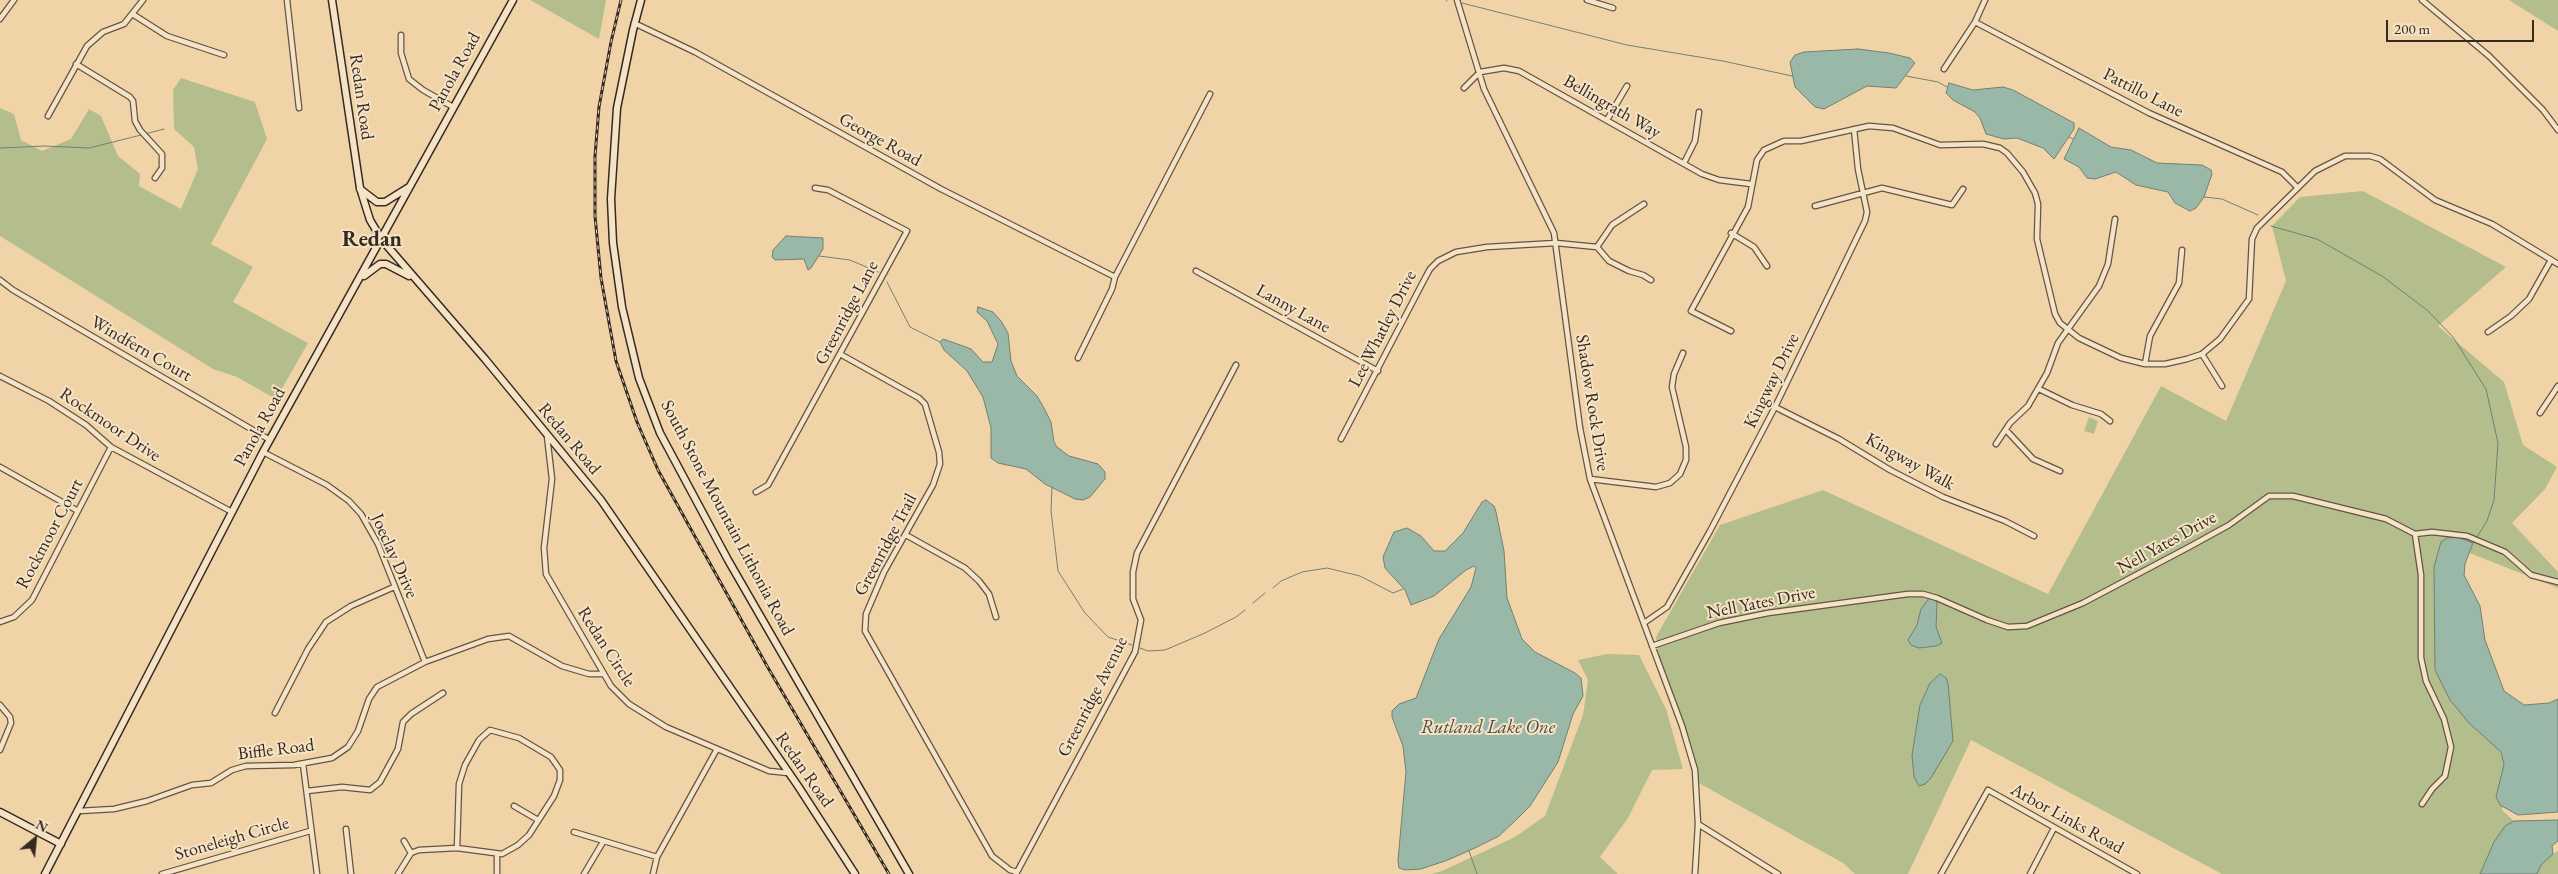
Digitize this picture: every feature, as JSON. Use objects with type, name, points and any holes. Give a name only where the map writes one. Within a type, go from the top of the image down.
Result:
[{"type":"main road","name":"Redan Road","points":[[332,0],[360,188],[370,220],[382,240],[485,359],[611,515],[855,874]]},
{"type":"main road","name":"Panola Road","points":[[45,874],[263,452],[382,240],[513,0]]},
{"type":"main road","name":"South Stone Mountain Lithonia Road","points":[[641,0],[634,23],[617,108],[612,216],[622,307],[639,378],[660,433],[728,560],[909,874]]},
{"type":"main road","points":[[360,188],[377,202],[385,202],[412,184]]},
{"type":"main road","points":[[355,287],[369,271],[380,264],[386,264],[414,278]]},
{"type":"main road","points":[[0,812],[61,844]]},
{"type":"street","points":[[0,19],[14,0]]},
{"type":"street","points":[[48,116],[76,64],[92,40],[103,32],[124,24],[134,14],[143,0]]},
{"type":"street","points":[[287,0],[299,108]]},
{"type":"street","name":"Shadow Rock Drive","points":[[1457,0],[1471,51],[1491,105],[1530,181],[1556,243],[1580,428],[1590,479],[1682,726],[1694,770],[1698,824],[1695,874]]},
{"type":"street","points":[[1586,0],[1613,8]]},
{"type":"street","points":[[1944,70],[1976,22],[1985,0]]},
{"type":"street","points":[[2422,0],[2489,56],[2543,110],[2558,130]]},
{"type":"street","points":[[134,14],[167,36],[224,55]]},
{"type":"street","name":"Pattillo Lane","points":[[1976,22],[2149,113],[2282,172],[2298,188]]},
{"type":"street","name":"George Road","points":[[634,23],[695,52],[941,189],[1114,277]]},
{"type":"street","points":[[401,35],[401,53],[409,79],[423,90],[453,107]]},
{"type":"street","points":[[76,64],[130,97],[133,102],[135,121],[140,130],[162,154],[162,168],[155,178]]},
{"type":"street","name":"Bellingrath Way","points":[[1480,72],[1504,68],[1518,71],[1718,180],[1751,184]]},
{"type":"street","points":[[1464,88],[1480,72]]},
{"type":"street","points":[[1607,120],[1627,86]]},
{"type":"street","points":[[1078,358],[1112,290],[1114,277],[1210,94]]},
{"type":"street","points":[[1684,163],[1695,141],[1699,112]]},
{"type":"street","points":[[1731,331],[1691,311],[1732,233],[1748,207],[1757,160],[1764,150],[1784,141],[1801,141],[1854,129],[1883,126],[1906,131],[1940,145],[1983,144],[2000,148],[2008,153],[2023,172],[2038,204],[2036,229],[2038,248],[2047,275],[2055,314],[2067,330],[2078,338],[2121,358],[2145,364],[2165,364],[2202,354],[2220,340],[2250,299],[2252,239],[2257,228],[2315,172],[2344,156],[2370,156],[2401,173],[2435,200],[2492,224],[2558,264]]},
{"type":"street","name":"Kingway Drive","points":[[1644,623],[1659,615],[1671,602],[1736,484],[1865,220],[1867,212],[1857,163],[1854,129]]},
{"type":"street","name":"Greenridge Lane","points":[[756,492],[768,485],[907,232],[828,190],[815,188]]},
{"type":"street","points":[[1815,206],[1882,188],[1952,206],[1963,189]]},
{"type":"street","points":[[1644,204],[1612,225],[1596,247],[1609,261],[1651,280]]},
{"type":"street","points":[[1996,444],[2006,430],[2021,415],[2039,389],[2058,343],[2104,277],[2115,219]]},
{"type":"street","points":[[1732,233],[1754,247],[1767,266]]},
{"type":"street","name":"Lee Whatley Drive","points":[[1341,439],[1430,269],[1438,261],[1456,252],[1468,249],[1556,243],[1596,247]]},
{"type":"street","points":[[2145,364],[2150,336],[2179,283],[2182,250]]},
{"type":"street","points":[[2488,332],[2511,316],[2529,299],[2551,260]]},
{"type":"street","name":"Lanny Lane","points":[[1196,271],[1378,371]]},
{"type":"street","name":"Windfern Court","points":[[0,280],[13,290],[270,440]]},
{"type":"street","points":[[1590,479],[1656,487],[1670,483],[1680,474],[1686,460],[1686,447],[1672,388],[1674,374],[1683,353]]},
{"type":"street","name":"Greenridge Trail","points":[[840,354],[919,398],[925,404],[939,452],[940,464],[933,485],[884,572],[866,614],[865,632],[992,856],[1017,873]]},
{"type":"street","points":[[2202,354],[2222,386]]},
{"type":"street","name":"Greenridge Avenue","points":[[1017,873],[1135,652],[1141,620],[1133,598],[1133,572],[1137,553],[1236,365]]},
{"type":"street","name":"Rockmoor Drive","points":[[0,376],[49,401],[86,425],[111,447],[232,512]]},
{"type":"street","points":[[2540,414],[2558,386]]},
{"type":"street","points":[[2039,389],[2072,405],[2101,414],[2110,421]]},
{"type":"street","name":"Kingway Walk","points":[[1775,407],[1839,439],[1882,466],[1943,497],[2005,521],[2034,536]]},
{"type":"street","points":[[2006,430],[2033,459],[2060,471]]},
{"type":"street","name":"Redan Circle","points":[[546,434],[552,479],[544,548],[546,574],[604,674],[621,697],[648,718],[769,771],[788,773]]},
{"type":"street","name":"Rockmoor Court","points":[[0,622],[14,618],[32,600],[111,447]]},
{"type":"street","name":"Joeclay Drive","points":[[263,452],[327,485],[349,501],[370,528],[425,662]]},
{"type":"street","points":[[0,466],[78,511]]},
{"type":"street","name":"Nell Yates Drive","points":[[1652,646],[1719,623],[1768,612],[1908,594],[1923,594],[1937,598],[1987,620],[2008,626],[2027,626],[2083,603],[2189,547],[2228,525],[2269,496],[2293,496],[2386,519],[2415,534]]},
{"type":"street","points":[[2422,804],[2432,789],[2445,776],[2451,747],[2444,718],[2426,681],[2421,658],[2421,575],[2415,534],[2432,532],[2467,536],[2505,552],[2531,575],[2558,582]]},
{"type":"street","points":[[906,534],[965,568],[980,581],[989,594],[996,617]]},
{"type":"street","points":[[275,713],[308,649],[326,622],[351,606],[394,587]]},
{"type":"street","name":"Biffle Road","points":[[79,810],[114,809],[147,801],[192,786],[211,783],[232,770],[246,766],[303,764],[332,758],[342,752],[358,731],[369,699],[378,687],[425,662],[488,639],[509,636],[562,666],[582,673],[604,674]]},
{"type":"street","points":[[307,791],[342,787],[370,790],[380,782],[398,750],[400,730],[403,722],[443,693]]},
{"type":"street","points":[[0,705],[10,717],[11,723],[0,750]]},
{"type":"street","points":[[398,874],[412,853],[419,850],[456,848],[502,854],[518,845],[529,835],[554,796],[560,780],[560,770],[551,757],[519,738],[490,730],[479,740],[465,765],[459,784],[456,848]]},
{"type":"street","points":[[653,874],[657,857],[717,749]]},
{"type":"street","points":[[303,764],[310,831],[317,874]]},
{"type":"street","name":"Arbor Links Road","points":[[1941,874],[1988,790],[2137,874]]},
{"type":"street","points":[[514,806],[538,820]]},
{"type":"street","points":[[1698,824],[1778,874]]},
{"type":"street","points":[[2030,874],[2054,828]]},
{"type":"street","points":[[346,829],[351,874]]},
{"type":"street","name":"Stoneleigh Circle","points":[[162,874],[310,831]]},
{"type":"street","points":[[574,832],[657,857]]},
{"type":"street","points":[[404,841],[412,853]]},
{"type":"street","points":[[584,874],[603,842]]},
{"type":"street","points":[[497,854],[497,874]]},
{"type":"green space","points":[[530,0],[606,0],[599,39]]},
{"type":"green space","points":[[2509,0],[2558,0],[2558,31]]},
{"type":"green space","points":[[181,78],[255,102],[267,139],[211,244],[253,267],[233,302],[308,343],[276,399],[237,377],[213,369],[0,236],[0,108],[14,114],[21,140],[42,151],[71,139],[89,109],[101,116],[118,156],[140,174],[139,186],[181,209],[198,169],[194,147],[174,129],[173,90]]},
{"type":"green space","points":[[2363,191],[2506,267],[2438,326],[2504,382],[2523,445],[2557,467],[2545,489],[2512,523],[2558,572],[2558,588],[2452,546],[2508,782],[2502,810],[2517,824],[2498,874],[2222,874],[1971,740],[1908,874],[1855,874],[1843,863],[1695,781],[1685,742],[1660,666],[1656,637],[1720,525],[1823,490],[2048,594],[2161,386],[2226,421],[2286,281],[2272,226],[2300,197]]},
{"type":"green space","points":[[2089,417],[2098,421],[2094,434],[2084,431]]},
{"type":"green space","points":[[1607,654],[1639,655],[1666,709],[1683,769],[1652,770],[1628,818],[1600,857],[1618,874],[1431,874],[1442,871],[1515,837],[1545,816],[1583,715],[1588,680],[1578,660]]},
{"type":"green space","points":[[2558,851],[2558,874],[2532,874],[2545,859]]},
{"type":"water","points":[[1858,49],[1910,58],[1915,63],[1896,88],[1867,86],[1824,109],[1815,107],[1795,87],[1790,62],[1795,55],[1804,52]]},
{"type":"water","points":[[1949,83],[1973,90],[2003,87],[2013,90],[2074,123],[2074,129],[2054,159],[2043,148],[2017,138],[2004,139],[1986,134],[1980,118],[1975,112],[1953,100],[1946,93]]},
{"type":"water","points":[[2079,128],[2111,147],[2131,150],[2157,163],[2202,165],[2211,170],[2212,174],[2204,197],[2196,208],[2190,211],[2175,203],[2168,192],[2136,185],[2116,172],[2095,179],[2087,178],[2079,167],[2064,159]]},
{"type":"water","points":[[786,236],[823,238],[823,249],[811,268],[808,270],[804,259],[775,260],[772,257],[773,250]]},
{"type":"water","points":[[978,307],[993,312],[1008,333],[1011,361],[1017,376],[1037,396],[1044,408],[1051,422],[1054,442],[1057,447],[1069,456],[1098,464],[1105,472],[1105,479],[1090,497],[1083,500],[1075,499],[1045,484],[1026,469],[998,463],[991,458],[991,428],[983,397],[967,371],[944,350],[940,342],[943,339],[971,349],[983,362],[992,362],[998,344],[987,321],[977,312]]},
{"type":"water","name":"Rutland Lake One","points":[[1486,500],[1494,506],[1496,512],[1504,551],[1507,598],[1522,639],[1535,652],[1581,678],[1583,696],[1573,714],[1558,762],[1530,806],[1518,818],[1499,836],[1477,847],[1421,869],[1405,870],[1399,868],[1398,860],[1406,772],[1403,746],[1392,717],[1392,711],[1399,704],[1416,698],[1439,639],[1471,587],[1476,568],[1474,566],[1466,570],[1434,596],[1411,605],[1405,590],[1385,568],[1383,557],[1394,532],[1407,528],[1421,536],[1434,551],[1445,551],[1463,533],[1482,502]]},
{"type":"water","points":[[2457,537],[2473,543],[2465,564],[2464,575],[2480,606],[2485,640],[2504,691],[2524,705],[2549,703],[2558,699],[2558,812],[2518,815],[2500,805],[2496,797],[2504,765],[2501,752],[2469,723],[2450,700],[2435,670],[2434,567],[2441,542],[2447,538]]},
{"type":"water","points":[[1934,597],[1937,603],[1936,627],[1942,643],[1936,646],[1919,648],[1911,645],[1908,640],[1917,625],[1921,609],[1929,598]]},
{"type":"water","points":[[1940,674],[1946,678],[1948,683],[1953,741],[1931,778],[1925,784],[1919,786],[1914,777],[1912,755],[1920,705],[1930,683]]},
{"type":"water","points":[[2558,820],[2558,841],[2552,846],[2553,854],[2541,865],[2537,874],[2480,874],[2494,842],[2505,826],[2514,821]]},
{"type":"waterway","points":[[1462,3],[1627,45],[1723,61],[1792,76]]},
{"type":"waterway","points":[[1906,76],[1938,82],[1947,87]]},
{"type":"waterway","points":[[145,134],[164,129]]},
{"type":"waterway","points":[[0,148],[44,146],[89,148],[141,135]]},
{"type":"waterway","points":[[2069,137],[2073,139]]},
{"type":"waterway","points":[[2204,197],[2222,199],[2258,215]]},
{"type":"waterway","points":[[2271,226],[2317,239],[2382,276],[2427,310],[2453,337],[2486,389],[2498,443],[2494,500],[2487,521],[2477,537]]},
{"type":"waterway","points":[[819,256],[850,260],[878,272]]},
{"type":"waterway","points":[[887,282],[910,327],[940,342]]},
{"type":"waterway","points":[[1052,487],[1051,511],[1058,571],[1085,613],[1108,637],[1132,645]]},
{"type":"waterway","points":[[1273,588],[1281,581],[1302,572],[1327,568],[1360,576],[1393,593],[1403,589]]},
{"type":"waterway","points":[[1253,603],[1265,593]]},
{"type":"waterway","points":[[1140,648],[1148,651],[1165,650],[1205,633],[1236,617],[1245,610]]},
{"type":"waterway","points":[[1469,851],[1477,874]]},
{"type":"railway","points":[[621,0],[599,107],[595,156],[595,216],[601,278],[616,361],[637,422],[658,470],[767,666],[889,874]]},
{"type":"district","name":"Redan","points":[[372,240]]}]
